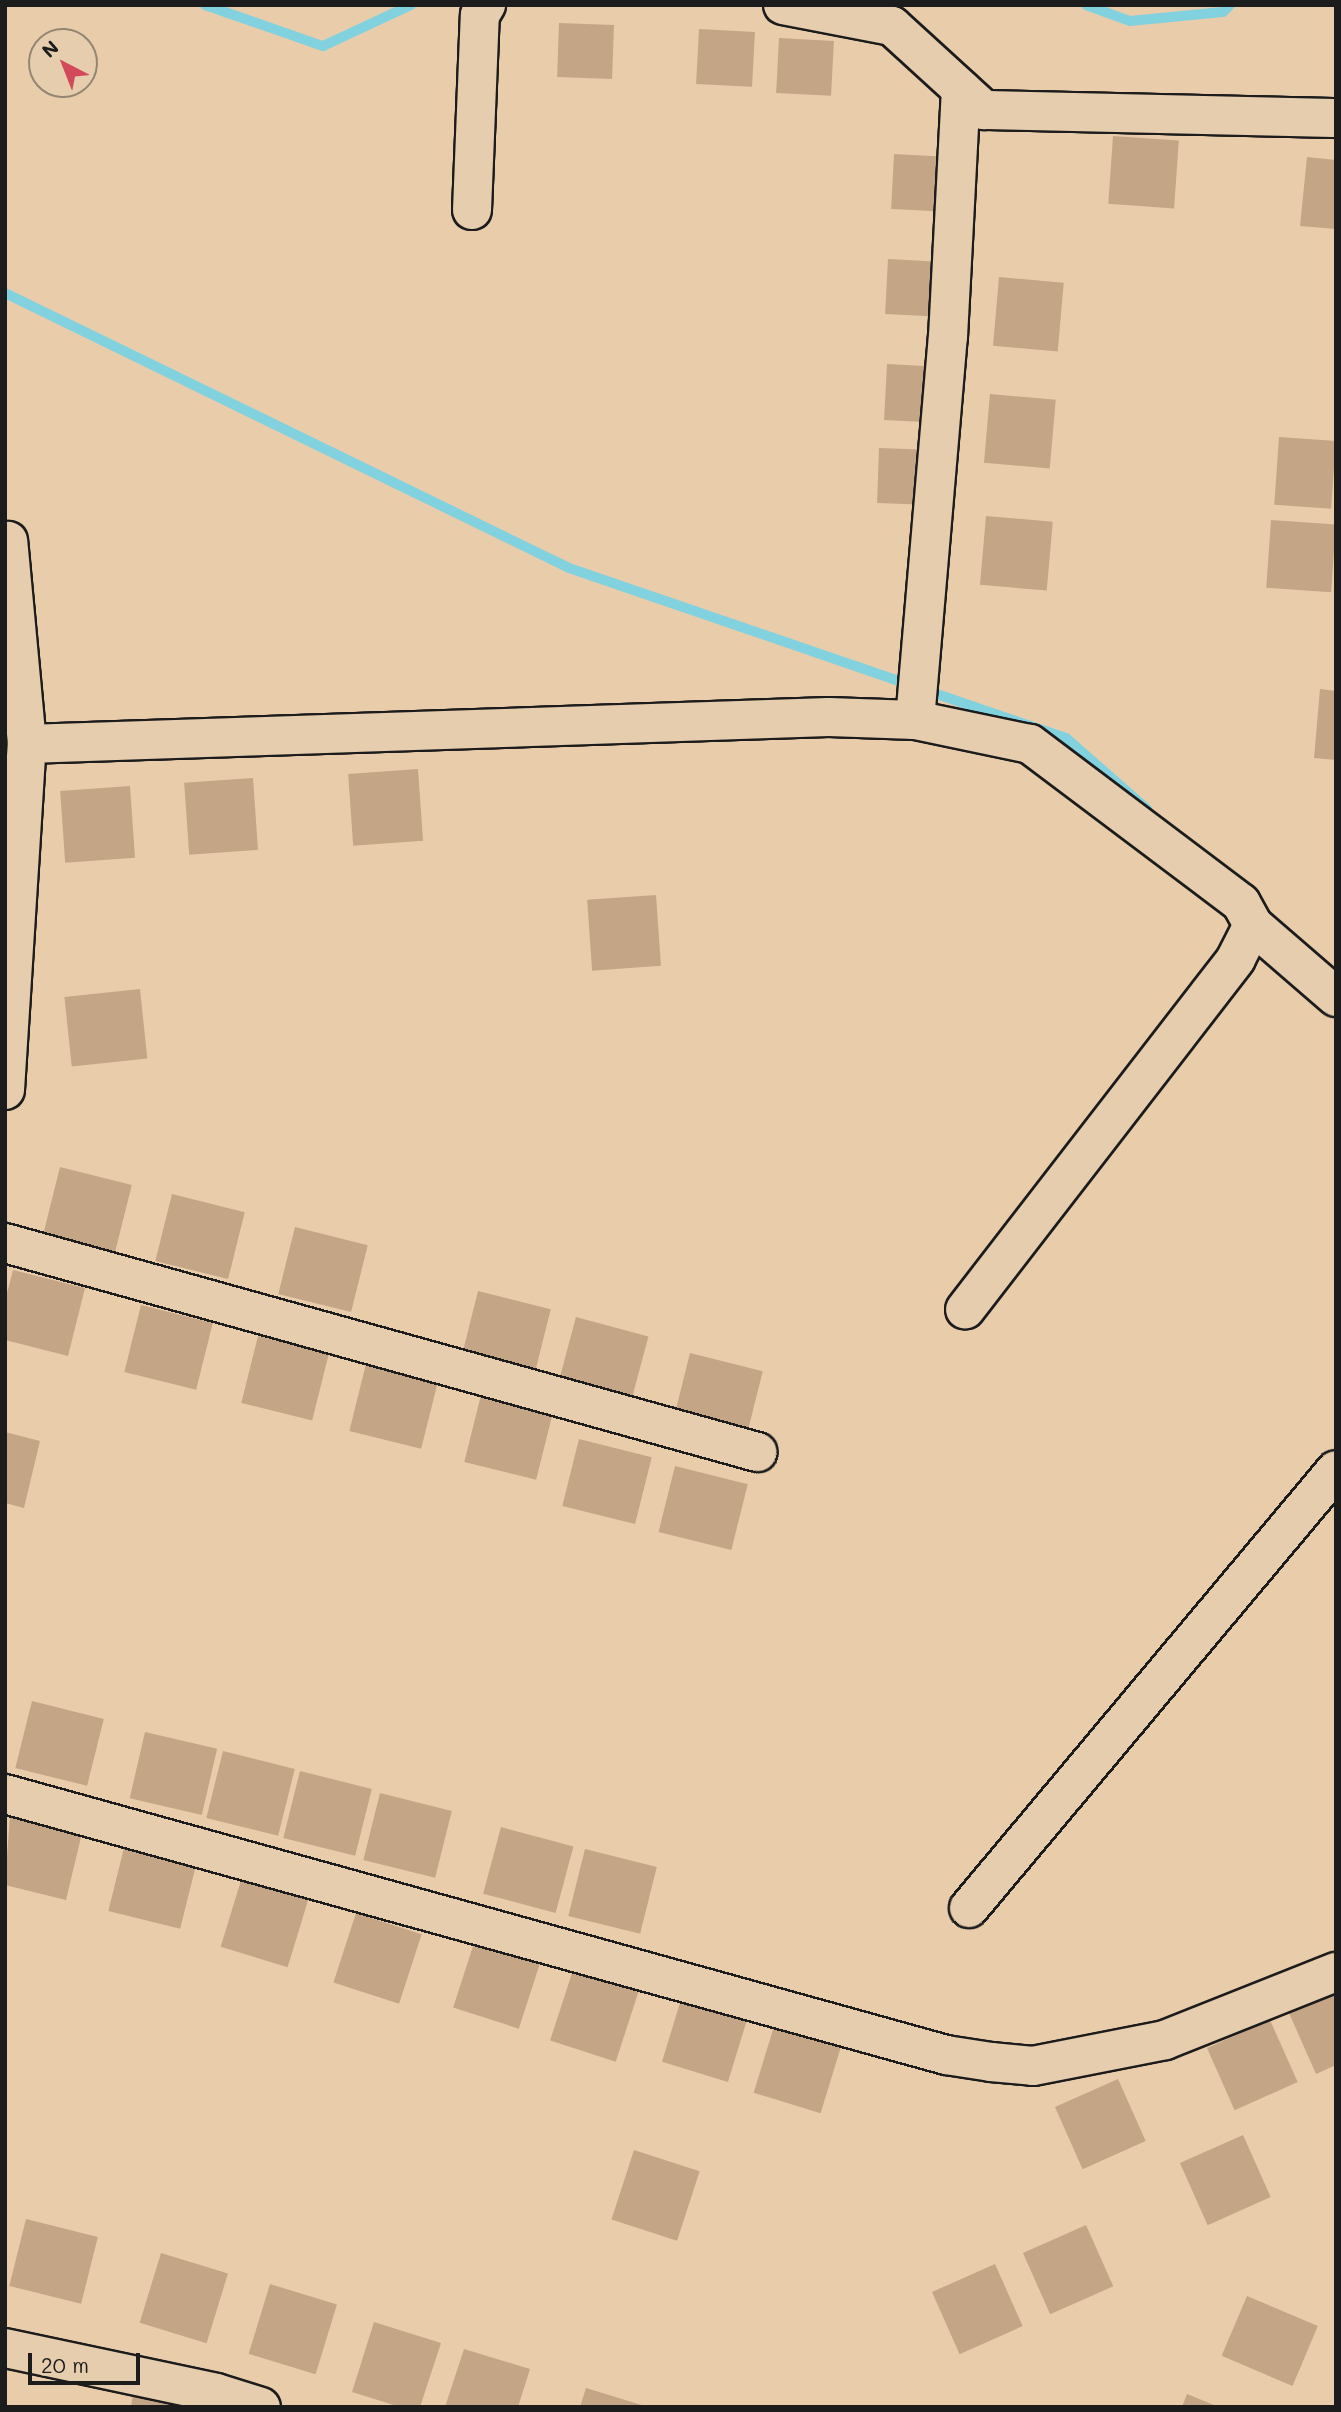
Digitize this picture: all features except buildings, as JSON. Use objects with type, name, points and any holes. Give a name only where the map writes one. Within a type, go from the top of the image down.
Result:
[{"type":"street","points":[[472,210],[480,15],[486,5]]},
{"type":"street","points":[[783,5],[892,26],[984,110],[1336,118]]},
{"type":"street","points":[[915,720],[947,351],[961,89]]},
{"type":"street","points":[[5,1090],[27,744],[8,541]]},
{"type":"street","points":[[27,744],[815,718],[915,720],[1030,744],[1241,903],[1254,925],[1336,997]]},
{"type":"street","points":[[965,1310],[1236,959],[1254,925]]},
{"type":"street","points":[[5,1243],[757,1452]]},
{"type":"street","points":[[969,1908],[1336,1470]]},
{"type":"street","points":[[5,1794],[946,2055],[991,2062],[1033,2066],[1165,2040],[1336,1972]]},
{"type":"street","points":[[5,2348],[215,2400],[261,2407]]},
{"type":"waterway","points":[[205,5],[323,46],[411,5]]},
{"type":"waterway","points":[[1086,5],[1130,21],[1223,12],[1230,5]]},
{"type":"waterway","points":[[5,293],[569,568],[910,685]]},
{"type":"waterway","points":[[925,690],[1066,738],[1147,809]]}]
